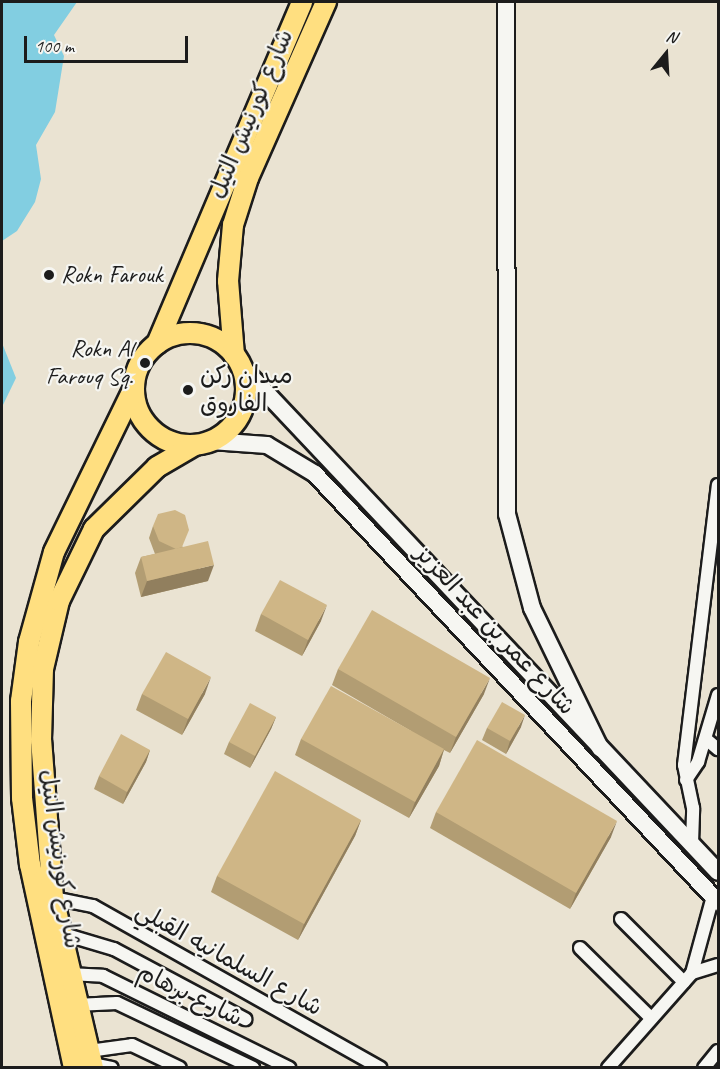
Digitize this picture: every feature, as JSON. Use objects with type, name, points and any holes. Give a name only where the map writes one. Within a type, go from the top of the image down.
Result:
[{"type":"highway","name":"شارع كورنيش النيل","points":[[157,344],[302,2]]},
{"type":"highway","name":"شارع كورنيش النيل","points":[[237,361],[228,282],[233,225],[248,178],[326,2]]},
{"type":"highway","points":[[198,334],[237,361],[242,410],[203,443],[172,442],[152,430],[139,411],[134,388],[141,364],[157,344],[198,334]]},
{"type":"highway","name":"شارع كورنيش النيل","points":[[87,1062],[30,865],[22,798],[21,701],[29,642],[54,552],[134,388]]},
{"type":"highway","name":"شارع كورنيش النيل","points":[[87,1062],[53,898],[40,704],[59,601],[94,530],[123,496],[203,443]]},
{"type":"main road","points":[[506,2],[507,514],[532,608],[600,748]]},
{"type":"main road","name":"شارع عمر بن عبد العزيز","points":[[237,361],[718,872]]},
{"type":"main road","name":"شارع عمر بن عبد العزيز","points":[[203,443],[267,445],[315,474],[716,899]]},
{"type":"street","points":[[692,843],[693,808],[686,780],[718,485]]},
{"type":"street","points":[[686,780],[706,739],[718,695]]},
{"type":"street","points":[[706,739],[718,748]]},
{"type":"street","name":"شارع السلمانيه القبلي","points":[[53,898],[93,906],[380,1068]]},
{"type":"street","points":[[608,1068],[688,977],[716,899]]},
{"type":"street","points":[[621,919],[688,977]]},
{"type":"street","points":[[60,933],[114,950],[245,1019]]},
{"type":"street","points":[[580,948],[651,1018]]},
{"type":"street","points":[[688,977],[718,965]]},
{"type":"street","name":"شارع برهام","points":[[68,974],[104,976],[289,1068]]},
{"type":"street","points":[[76,1005],[117,1003],[253,1068]]},
{"type":"street","points":[[87,1062],[132,1045],[180,1068]]},
{"type":"street","points":[[704,1068],[718,1051]]},
{"type":"street","points":[[87,1062],[112,1068]]},
{"type":"water","points":[[2,2],[77,2],[54,35],[64,56],[55,112],[36,145],[41,179],[35,202],[17,231],[2,241]]},
{"type":"water","points":[[2,343],[16,378],[2,407]]},
{"type":"building","points":[[175,510],[185,515],[189,530],[182,547],[176,549],[159,541],[153,526],[158,514]]},
{"type":"building","points":[[208,541],[214,565],[147,581],[141,557]]},
{"type":"building","points":[[280,580],[327,605],[308,640],[261,614]]},
{"type":"building","points":[[372,610],[490,678],[456,737],[338,669]]},
{"type":"building","points":[[166,652],[211,677],[188,719],[142,694]]},
{"type":"building","points":[[331,686],[444,749],[415,802],[301,739]]},
{"type":"building","points":[[502,702],[525,715],[510,741],[487,728]]},
{"type":"building","points":[[250,703],[276,717],[255,756],[229,742]]},
{"type":"building","points":[[121,734],[150,750],[127,792],[99,776]]},
{"type":"building","points":[[477,740],[617,821],[576,893],[436,812]]},
{"type":"building","points":[[275,771],[361,820],[304,924],[217,876]]},
{"type":"place","name":"Rokn Farouk","points":[[49,275]]},
{"type":"place","name":"Rokn Al Farouq Sq.","points":[[145,363]]},
{"type":"place","name":"ميدان ركن الفاروق","points":[[188,390]]}]
